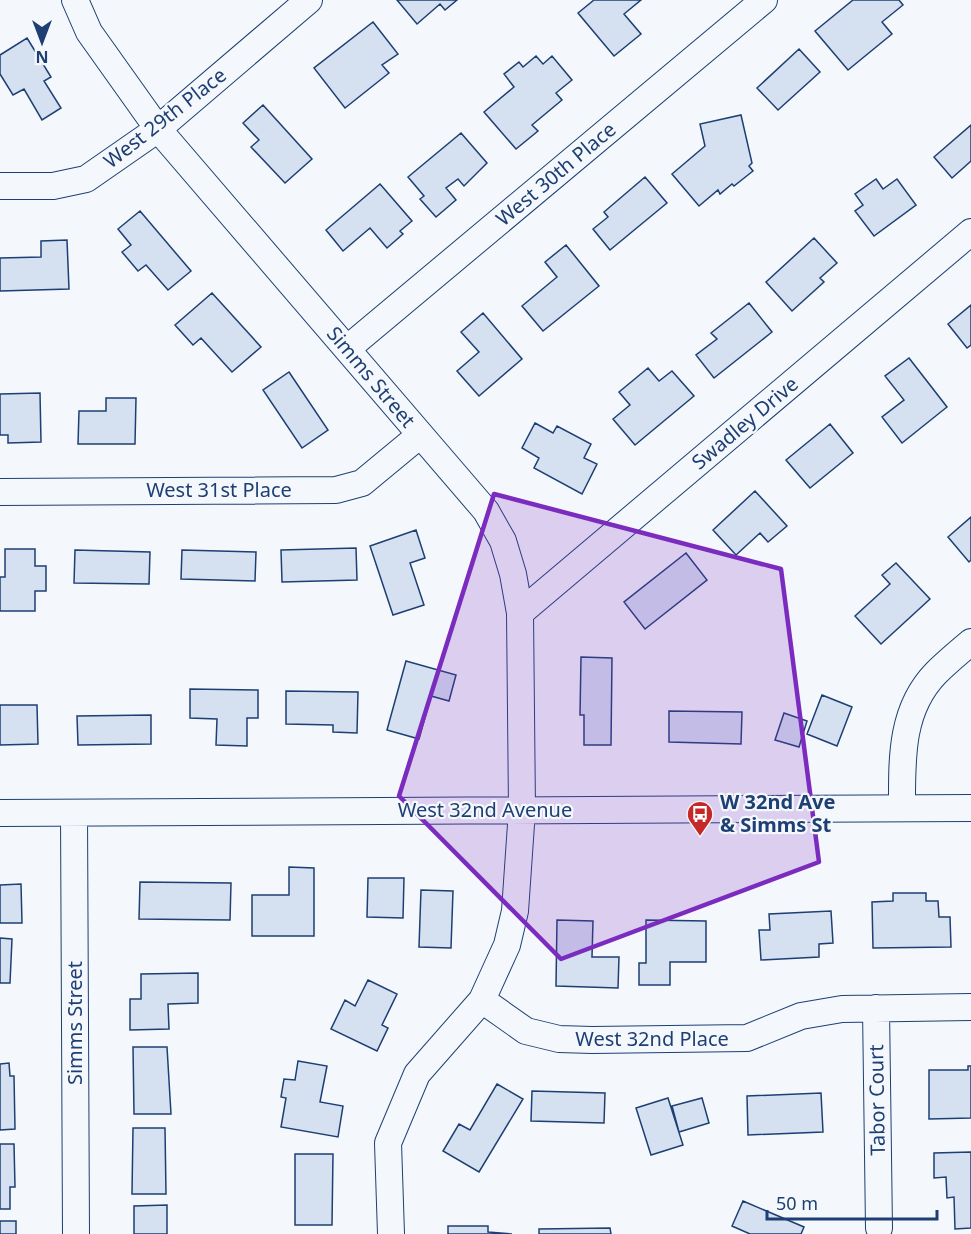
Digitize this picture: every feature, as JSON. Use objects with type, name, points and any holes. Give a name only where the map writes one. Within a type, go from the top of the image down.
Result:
[{"type":"street","name":"Simms Street","points":[[75,0],[89,32],[158,129],[486,511],[503,541],[513,574],[520,613],[522,810],[515,911],[507,945],[482,1000],[417,1074],[388,1143],[391,1234]]},
{"type":"street","name":"West 29th Place","points":[[0,186],[53,186],[86,178],[158,129],[309,0]]},
{"type":"street","name":"West 30th Place","points":[[348,348],[764,0]]},
{"type":"street","name":"Swadley Drive","points":[[520,613],[971,232]]},
{"type":"street","name":"West 31st Place","points":[[0,492],[336,490],[362,483],[420,435]]},
{"type":"street","points":[[902,808],[905,730],[916,701],[935,674],[971,642]]},
{"type":"street","name":"West 32nd Avenue","points":[[0,813],[971,808]]},
{"type":"street","name":"Simms Street","points":[[74,813],[76,1234]]},
{"type":"street","name":"West 32nd Place","points":[[482,1000],[526,1031],[560,1039],[592,1040],[747,1038],[801,1016],[842,1009],[971,1007]]},
{"type":"street","name":"Tabor Court","points":[[876,1008],[879,1228]]},
{"type":"highlighted area","points":[[494,494],[781,569],[819,862],[561,959],[399,796]]},
{"type":"building","points":[[397,0],[457,0],[445,10],[440,4],[417,24]]},
{"type":"building","points":[[594,0],[641,0],[624,14],[641,34],[614,56],[578,13]]},
{"type":"building","points":[[853,0],[899,0],[903,5],[882,22],[892,34],[848,70],[815,31]]},
{"type":"building","points":[[373,22],[398,54],[382,65],[389,73],[345,108],[314,68]]},
{"type":"building","points":[[27,38],[51,77],[44,81],[61,108],[42,120],[24,89],[13,95],[0,74],[0,55]]},
{"type":"building","points":[[799,49],[820,72],[778,110],[757,88]]},
{"type":"building","points":[[536,56],[543,64],[552,56],[572,80],[556,93],[562,100],[532,125],[538,131],[516,149],[484,112],[514,87],[504,74],[519,62],[523,67]]},
{"type":"building","points":[[263,105],[312,159],[285,183],[251,147],[259,140],[243,123]]},
{"type":"building","points":[[741,115],[752,163],[749,166],[753,171],[720,194],[718,190],[699,206],[672,174],[705,146],[700,124]]},
{"type":"building","points":[[971,125],[971,161],[952,178],[934,157]]},
{"type":"building","points":[[461,133],[487,163],[464,186],[458,179],[446,188],[456,200],[436,217],[420,199],[424,196],[408,177]]},
{"type":"building","points":[[645,177],[667,203],[610,250],[593,229],[608,217],[604,212]]},
{"type":"building","points":[[876,179],[883,189],[897,179],[916,205],[874,236],[855,211],[863,205],[855,194]]},
{"type":"building","points":[[380,184],[412,221],[400,231],[403,234],[387,248],[370,228],[343,251],[326,230]]},
{"type":"building","points":[[140,211],[191,271],[168,290],[146,265],[138,271],[122,252],[131,245],[118,229]]},
{"type":"building","points":[[814,238],[837,263],[820,278],[824,282],[792,311],[766,282]]},
{"type":"building","points":[[67,240],[69,289],[0,291],[0,258],[41,257],[41,241]]},
{"type":"building","points":[[566,245],[599,286],[543,331],[522,306],[557,277],[545,262]]},
{"type":"building","points":[[212,293],[261,347],[232,372],[201,338],[193,345],[175,325]]},
{"type":"building","points":[[749,303],[772,332],[714,378],[696,355],[717,339],[711,333]]},
{"type":"building","points":[[971,305],[971,345],[967,348],[948,324]]},
{"type":"building","points":[[483,313],[522,359],[479,396],[457,371],[479,352],[461,332]]},
{"type":"building","points":[[909,358],[947,407],[902,443],[882,417],[904,400],[885,376]]},
{"type":"building","points":[[648,368],[659,381],[672,371],[694,396],[635,445],[613,419],[630,405],[619,392]]},
{"type":"building","points":[[289,372],[328,430],[302,448],[263,390]]},
{"type":"building","points":[[40,393],[41,442],[8,443],[8,435],[0,435],[0,394]]},
{"type":"building","points":[[106,398],[136,398],[135,444],[78,444],[79,411],[106,411]]},
{"type":"building","points":[[535,423],[553,433],[557,426],[591,444],[584,458],[597,464],[582,494],[534,468],[539,458],[522,448]]},
{"type":"building","points":[[830,424],[853,453],[810,488],[786,460]]},
{"type":"building","points":[[755,491],[787,526],[768,542],[760,533],[736,555],[713,530]]},
{"type":"building","points":[[971,517],[971,560],[969,562],[948,537]]},
{"type":"building","points":[[416,530],[425,558],[410,563],[424,605],[393,615],[370,546]]},
{"type":"building","points":[[356,548],[357,580],[282,582],[281,550]]},
{"type":"building","points":[[5,549],[35,549],[35,566],[46,566],[46,591],[35,591],[35,611],[0,611],[0,577],[5,577]]},
{"type":"building","points":[[75,550],[150,552],[149,584],[74,583]]},
{"type":"building","points":[[182,550],[256,552],[255,581],[181,579]]},
{"type":"building","points":[[686,553],[707,580],[645,629],[624,602]]},
{"type":"building","points":[[896,563],[930,599],[881,644],[855,616],[890,584],[882,575]]},
{"type":"building","points":[[581,657],[612,658],[611,745],[584,745],[584,715],[580,715]]},
{"type":"building","points":[[406,661],[456,675],[449,701],[431,696],[419,739],[387,730]]},
{"type":"building","points":[[190,689],[258,690],[258,718],[247,718],[247,746],[216,745],[217,719],[190,718]]},
{"type":"building","points":[[286,691],[358,692],[357,733],[333,732],[333,725],[286,724]]},
{"type":"building","points":[[822,695],[852,707],[837,746],[807,734]]},
{"type":"building","points":[[0,705],[37,705],[38,744],[0,745]]},
{"type":"building","points":[[669,711],[742,712],[741,744],[669,742]]},
{"type":"building","points":[[784,713],[807,721],[799,747],[775,740]]},
{"type":"building","points":[[151,715],[151,744],[78,745],[77,716]]},
{"type":"building","points":[[289,867],[314,868],[314,936],[252,936],[252,895],[289,895]]},
{"type":"building","points":[[368,878],[404,878],[403,918],[367,917]]},
{"type":"building","points":[[140,882],[231,883],[230,920],[139,919]]},
{"type":"building","points":[[21,884],[22,923],[0,923],[0,885]]},
{"type":"building","points":[[421,890],[453,891],[451,948],[419,947]]},
{"type":"building","points":[[893,893],[926,893],[926,901],[938,901],[939,917],[950,917],[951,947],[873,948],[872,902],[893,901]]},
{"type":"building","points":[[831,911],[833,943],[819,944],[819,957],[761,960],[759,930],[770,930],[769,914]]},
{"type":"building","points":[[557,920],[593,921],[592,957],[619,957],[618,988],[556,986]]},
{"type":"building","points":[[646,920],[706,921],[706,962],[670,962],[670,985],[639,985],[639,963],[646,963]]},
{"type":"building","points":[[0,938],[12,939],[10,983],[0,983]]},
{"type":"building","points":[[198,973],[198,1003],[168,1004],[169,1029],[130,1030],[130,999],[141,999],[141,974]]},
{"type":"building","points":[[368,980],[397,994],[382,1025],[388,1028],[377,1051],[331,1029],[345,1000],[355,1006]]},
{"type":"building","points":[[133,1047],[167,1047],[171,1114],[134,1114]]},
{"type":"building","points":[[298,1061],[327,1066],[320,1102],[343,1106],[338,1137],[281,1127],[286,1098],[281,1097],[284,1079],[295,1080]]},
{"type":"building","points":[[9,1063],[10,1076],[14,1076],[15,1129],[0,1130],[0,1064]]},
{"type":"building","points":[[968,1066],[971,1066],[971,1118],[929,1119],[929,1070],[968,1070]]},
{"type":"building","points":[[497,1084],[523,1099],[479,1172],[443,1151],[459,1124],[470,1130]]},
{"type":"building","points":[[532,1091],[605,1093],[604,1123],[531,1121]]},
{"type":"building","points":[[821,1093],[823,1132],[748,1135],[747,1096]]},
{"type":"building","points":[[668,1098],[683,1145],[651,1155],[636,1108]]},
{"type":"building","points":[[702,1098],[709,1123],[679,1132],[672,1106]]},
{"type":"building","points":[[133,1128],[165,1128],[166,1194],[132,1194]]},
{"type":"building","points":[[0,1144],[14,1144],[15,1187],[10,1187],[10,1209],[0,1209]]},
{"type":"building","points":[[971,1152],[971,1228],[955,1229],[954,1197],[947,1198],[946,1177],[934,1178],[934,1153]]},
{"type":"building","points":[[295,1154],[333,1154],[332,1225],[295,1225]]},
{"type":"building","points":[[743,1201],[804,1227],[801,1234],[750,1234],[732,1226]]},
{"type":"building","points":[[167,1205],[167,1234],[134,1234],[134,1206]]},
{"type":"building","points":[[0,1221],[16,1221],[16,1234],[0,1234]]},
{"type":"building","points":[[448,1226],[488,1226],[488,1232],[512,1234],[448,1234]]},
{"type":"building","points":[[610,1228],[611,1234],[539,1234],[539,1229]]},
{"type":"place","name":"W 32nd Ave & Simms St","points":[[700,837]]}]
